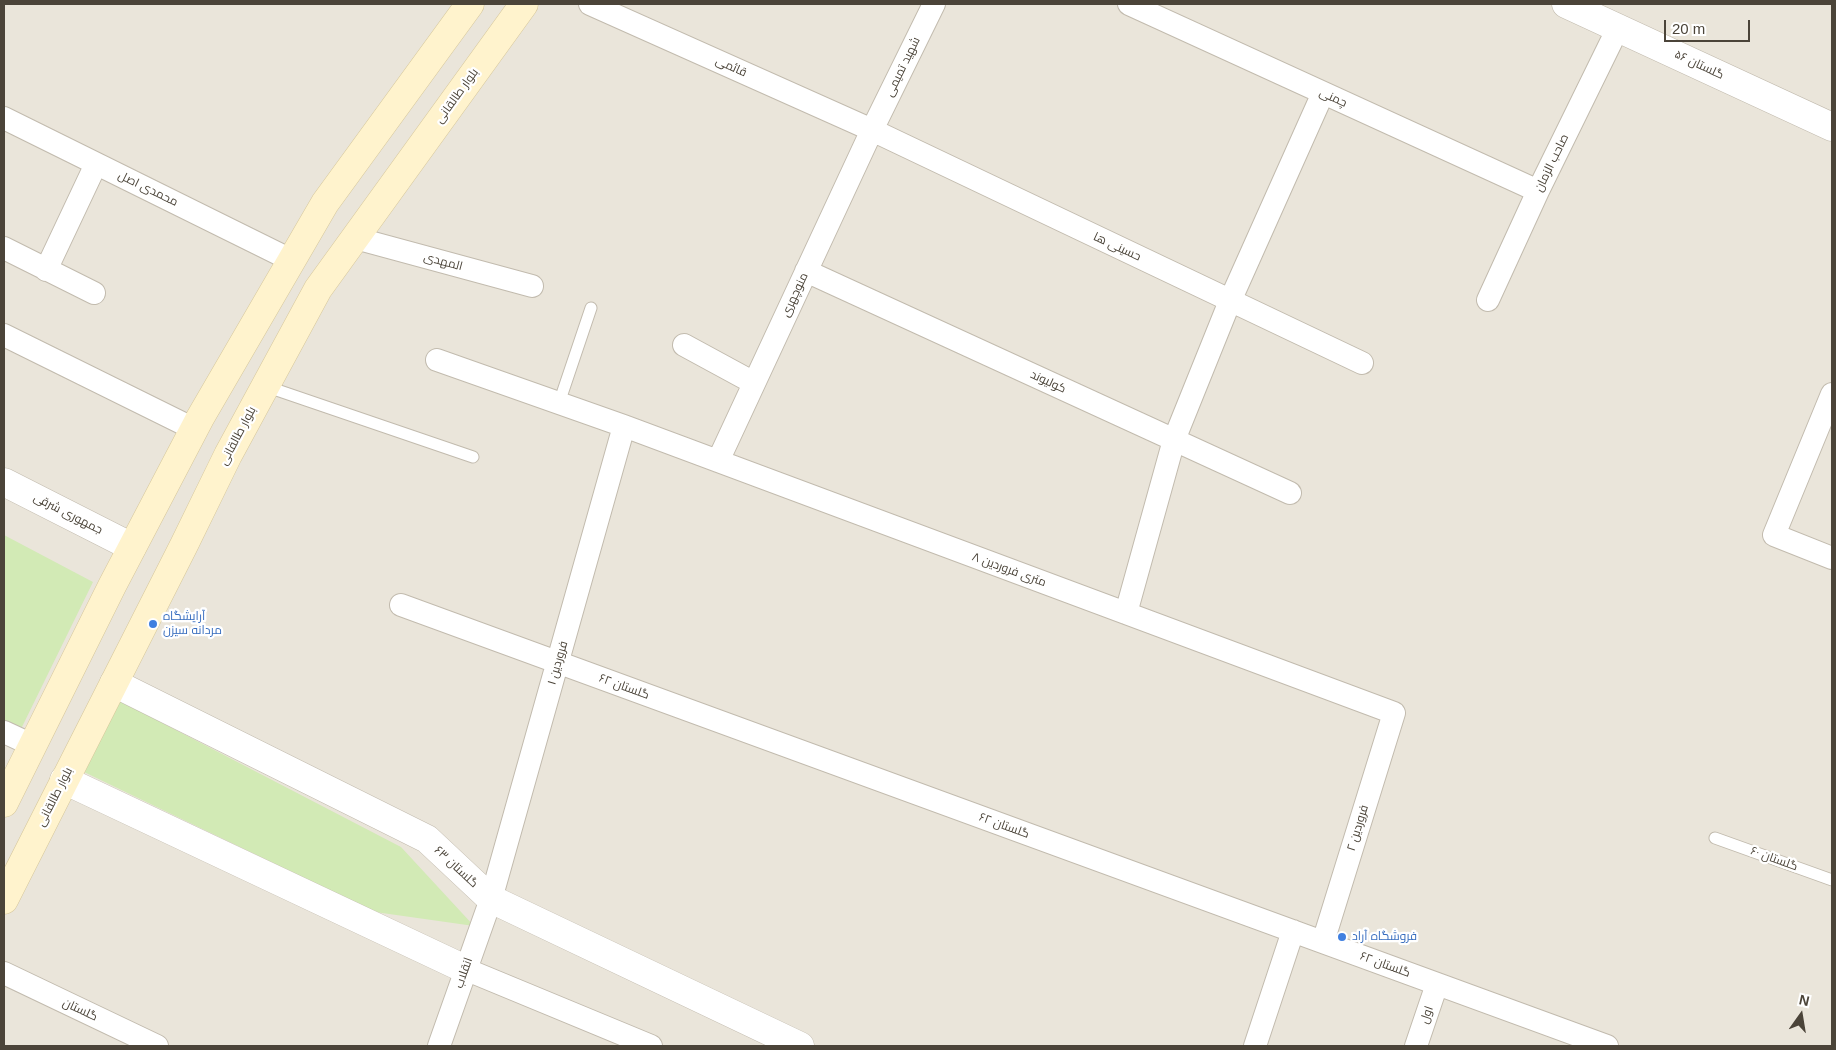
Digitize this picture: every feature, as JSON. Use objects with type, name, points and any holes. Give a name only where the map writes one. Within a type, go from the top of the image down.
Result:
[{"type":"main road","points":[[4,802],[132,547],[194,429],[325,203],[470,4]]},
{"type":"main road","name":"بلوار طالقانی","points":[[4,900],[228,454],[318,290],[524,4]]},
{"type":"street","name":"قائمی","points":[[590,4],[872,130]]},
{"type":"street","name":"شهید تمیمی","points":[[872,130],[934,4]]},
{"type":"street","name":"چمنی","points":[[1129,4],[1538,191]]},
{"type":"street","name":"گلستان ۵۶","points":[[1566,4],[1832,127]]},
{"type":"street","name":"صاحب الزمان","points":[[1488,300],[1538,191],[1618,28]]},
{"type":"street","points":[[1126,613],[1174,440],[1230,301],[1323,93]]},
{"type":"street","name":"محمدی اصل","points":[[4,118],[292,260]]},
{"type":"street","name":"منوچهری","points":[[718,461],[872,130]]},
{"type":"street","name":"حسینی ها","points":[[872,130],[1362,364]]},
{"type":"street","points":[[46,270],[96,164]]},
{"type":"street","name":"المهدی","points":[[355,238],[532,286]]},
{"type":"street","points":[[4,248],[94,293]]},
{"type":"street","name":"کولیوند","points":[[806,271],[1290,493]]},
{"type":"street","points":[[4,335],[194,429]]},
{"type":"street","points":[[684,345],[754,383]]},
{"type":"street","name":"۸ متری فروردین","points":[[437,360],[624,426],[1394,713]]},
{"type":"street","points":[[1832,394],[1774,535],[1832,558]]},
{"type":"street","name":"فروردین ۱","points":[[491,899],[624,426]]},
{"type":"street","name":"جمهوری شرقی","points":[[4,482],[132,547]]},
{"type":"street","name":"گلستان ۶۲","points":[[402,605],[1607,1046]]},
{"type":"street","name":"گلستان ۶۳","points":[[114,683],[428,839],[491,899],[800,1046]]},
{"type":"street","name":"فروردین ۲","points":[[1323,942],[1394,713]]},
{"type":"street","points":[[4,732],[32,745]]},
{"type":"street","points":[[64,780],[465,969],[651,1046]]},
{"type":"street","name":"انقلاب","points":[[439,1046],[491,899]]},
{"type":"street","points":[[1255,1046],[1293,932]]},
{"type":"street","name":"گلستان","points":[[4,973],[157,1046]]},
{"type":"street","name":"اول","points":[[1416,1046],[1437,984]]},
{"type":"lane","points":[[559,403],[591,308]]},
{"type":"lane","points":[[265,386],[473,457]]},
{"type":"lane","name":"گلستان ۶۰","points":[[1715,838],[1832,880]]},
{"type":"shaded area","points":[[4,4],[1832,4],[1832,1046],[4,1046]]},
{"type":"green space","points":[[4,535],[93,582],[20,731],[4,723]]},
{"type":"green space","points":[[120,701],[401,847],[474,926],[375,912],[84,772]]},
{"type":"place","name":"آرایشگاه مردانه سیزن","points":[[153,624]]},
{"type":"place","name":"فروشگاه آراد","points":[[1342,937]]}]
